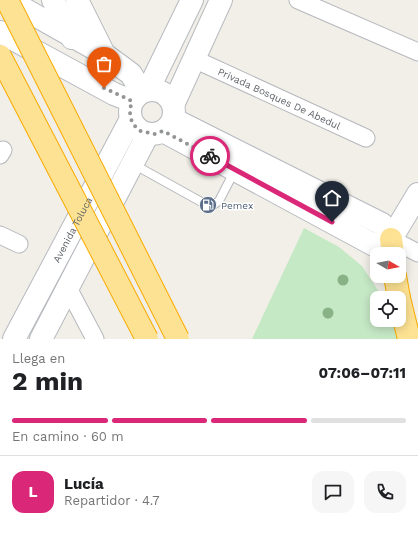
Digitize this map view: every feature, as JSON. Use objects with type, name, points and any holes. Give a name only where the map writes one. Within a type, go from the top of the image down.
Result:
[{"type":"highway","points":[[8,0],[178,339]]},
{"type":"highway","points":[[0,56],[147,339]]},
{"type":"highway","points":[[406,327],[409,339]]},
{"type":"highway","points":[[415,339],[418,328]]},
{"type":"street","points":[[8,0],[104,54],[131,74],[138,100],[140,131],[164,122],[382,224],[392,247]]},
{"type":"street","points":[[53,0],[95,84]]},
{"type":"street","points":[[77,0],[104,54]]},
{"type":"street","name":"Avenida Toluca","points":[[14,339],[67,240],[138,100],[192,0]]},
{"type":"street","points":[[41,339],[132,164],[164,122],[221,0]]},
{"type":"street","points":[[298,0],[418,52]]},
{"type":"street","points":[[0,32],[95,84],[138,100]]},
{"type":"street","name":"Privada Bosques De Abedul","points":[[194,59],[366,138]]},
{"type":"street","points":[[138,100],[155,90],[166,94],[164,122]]},
{"type":"street","points":[[164,122],[234,170],[374,245],[392,247]]},
{"type":"street","points":[[392,247],[418,194]]},
{"type":"street","points":[[0,235],[19,244]]},
{"type":"street","points":[[67,240],[63,259],[63,276],[95,339]]},
{"type":"street","points":[[406,250],[418,253]]},
{"type":"lane","points":[[132,164],[205,204],[213,205],[219,201],[234,170]]},
{"type":"green space","points":[[304,228],[339,247],[362,266],[370,278],[370,283],[373,283],[378,291],[370,291],[370,327],[395,327],[398,339],[252,339]]},
{"type":"way so far","points":[[104,88],[114,94],[132,101],[129,110],[131,119],[134,126],[140,131],[148,134],[155,134],[163,131],[210,156]]},
{"type":"place","name":"Pemex","points":[[208,205]]},
{"type":"route","points":[[210,156],[332,222]]}]
